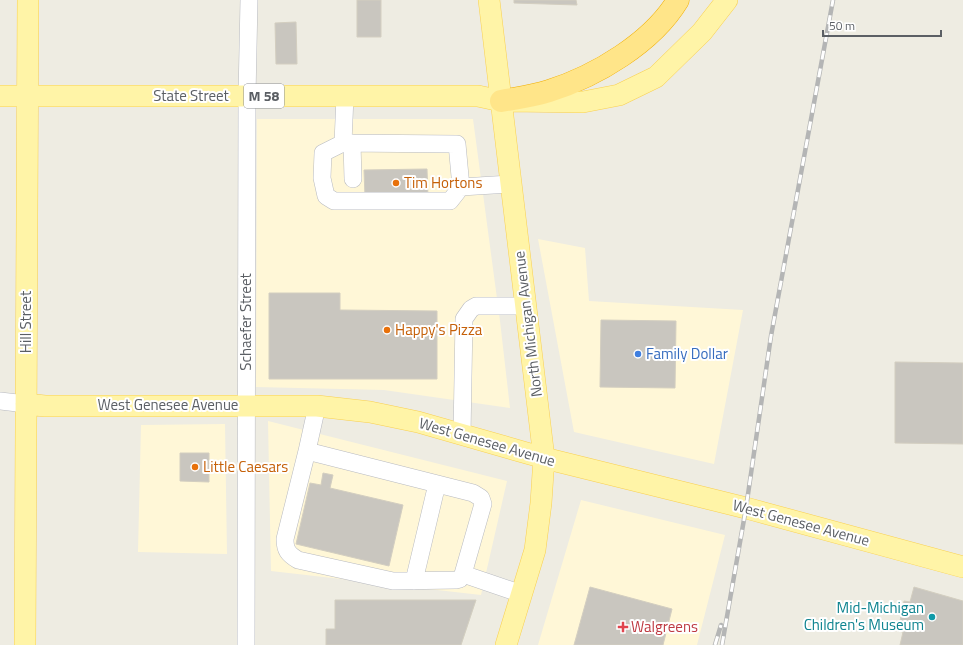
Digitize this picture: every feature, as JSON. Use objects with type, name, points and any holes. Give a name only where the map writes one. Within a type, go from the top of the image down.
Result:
[{"type":"highway","points":[[501,101],[549,91],[589,75],[625,54],[658,25],[678,0]]},
{"type":"main road","name":"Hill Street","points":[[25,645],[28,0]]},
{"type":"main road","name":"North Michigan Avenue","points":[[489,0],[544,458],[541,503],[535,550],[506,645]]},
{"type":"main road","name":"State Street","points":[[0,96],[478,96],[501,101],[583,102],[619,95],[656,77],[702,32],[727,0]]},
{"type":"main road","name":"West Genesee Avenue","points":[[26,404],[45,406],[317,406],[370,412],[418,422],[544,458],[746,508],[963,567]]},
{"type":"street","name":"Schaefer Street","points":[[246,645],[247,96],[249,0]]},
{"type":"street","points":[[345,96],[348,143],[353,179]]},
{"type":"street","points":[[348,143],[457,144],[461,187],[450,201],[334,201],[326,196],[322,178],[323,153],[348,143]]},
{"type":"street","points":[[461,187],[511,184]]},
{"type":"street","points":[[462,435],[464,319],[471,309],[476,306],[526,306]]},
{"type":"street","name":"West Genesee Avenue","points":[[0,401],[26,404]]},
{"type":"street","points":[[307,451],[473,493],[481,498],[483,504],[463,574],[460,579],[393,581],[298,560],[288,554],[285,546],[285,539],[317,406]]},
{"type":"street","points":[[414,581],[437,484]]},
{"type":"street","points":[[463,574],[522,594]]},
{"type":"shaded area","points":[[257,119],[473,119],[510,408],[384,390],[256,387]]},
{"type":"shaded area","points":[[538,239],[585,248],[589,301],[743,310],[714,464],[574,432]]},
{"type":"shaded area","points":[[268,421],[507,481],[481,595],[271,571]]},
{"type":"shaded area","points":[[225,424],[227,554],[138,552],[141,425]]},
{"type":"shaded area","points":[[581,500],[725,535],[697,645],[538,645]]},
{"type":"building","points":[[357,0],[381,0],[381,37],[357,37]]},
{"type":"building","points":[[514,0],[576,0],[577,5],[514,3]]},
{"type":"building","points":[[296,22],[297,64],[276,64],[275,23]]},
{"type":"building","name":"Tim Hortons","points":[[427,169],[428,197],[365,197],[364,170]]},
{"type":"building","points":[[269,293],[340,293],[340,310],[437,311],[437,379],[269,379]]},
{"type":"building","name":"Family Dollar","points":[[601,320],[676,321],[675,388],[600,387]]},
{"type":"building","points":[[895,362],[963,363],[963,444],[895,443]]},
{"type":"building","name":"Little Caesars","points":[[180,453],[209,453],[209,482],[180,481]]},
{"type":"building","points":[[323,473],[333,475],[330,488],[403,505],[389,566],[296,544],[310,483],[321,485]]},
{"type":"building","name":"Walgreens","points":[[590,587],[672,609],[663,645],[574,645]]},
{"type":"building","name":"Mid-Michigan Children's Museum","points":[[914,587],[963,601],[963,645],[900,645],[903,632],[898,631],[904,601],[910,602]]},
{"type":"building","points":[[335,600],[476,600],[461,645],[326,645],[326,629],[335,629]]},
{"type":"railway","points":[[722,645],[746,508],[771,336],[833,0]]},
{"type":"railway","points":[[715,645],[721,625]]},
{"type":"place","name":"Tim Hortons","points":[[396,183]]},
{"type":"place","name":"Happy's Pizza","points":[[387,330]]},
{"type":"place","name":"Family Dollar","points":[[638,354]]},
{"type":"place","name":"Little Caesars","points":[[195,467]]},
{"type":"place","name":"Mid-Michigan Children's Museum","points":[[932,617]]},
{"type":"place","name":"Walgreens","points":[[623,627]]}]
